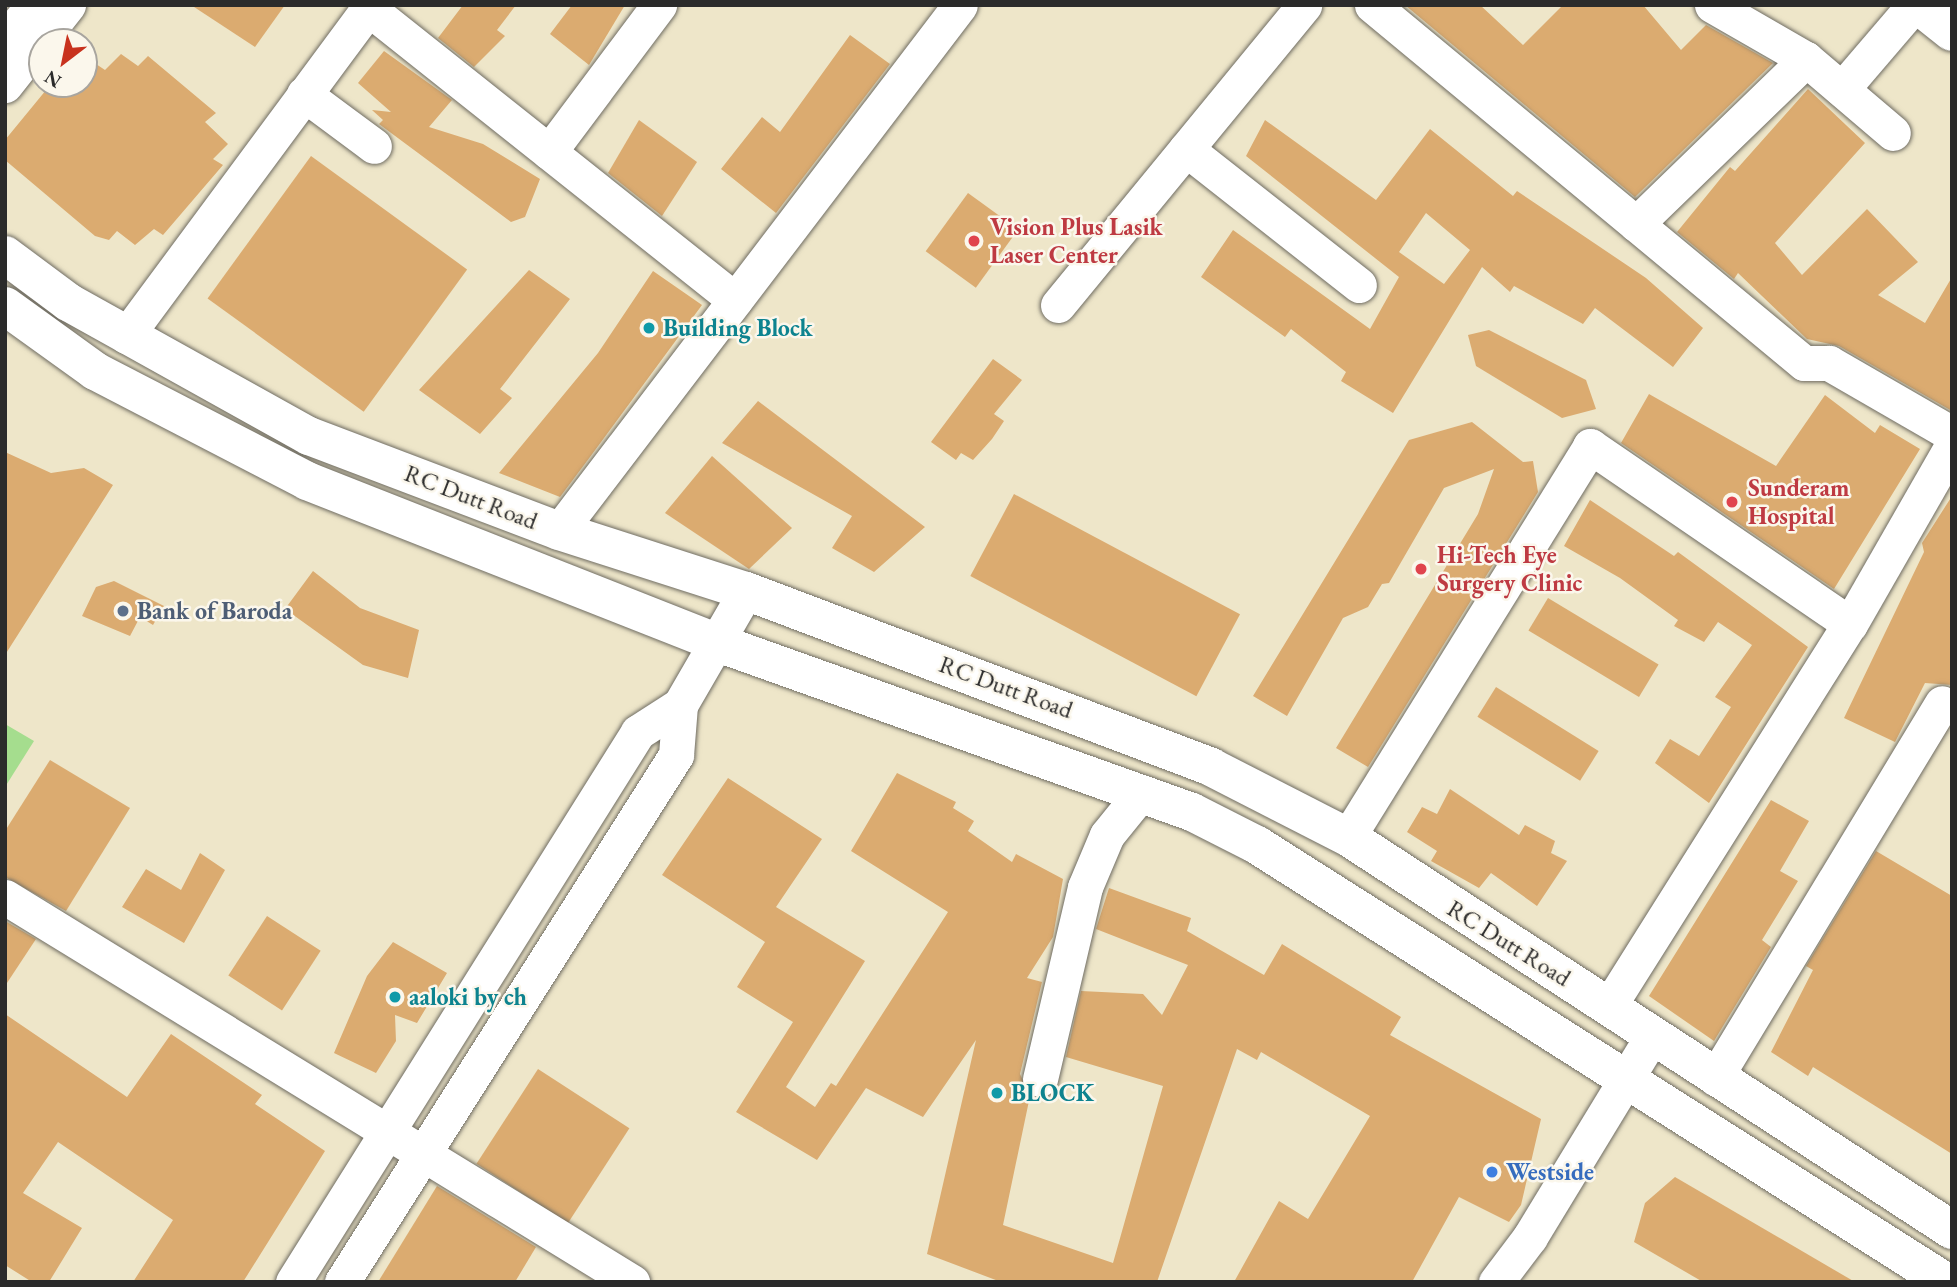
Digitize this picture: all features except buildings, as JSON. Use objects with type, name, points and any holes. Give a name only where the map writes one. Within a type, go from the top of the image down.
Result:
[{"type":"main road","points":[[1916,5],[1952,32]]},
{"type":"main road","name":"RC Dutt Road","points":[[5,255],[126,336],[309,436],[559,530],[746,591],[1101,721],[1211,767],[1348,836],[1715,1078],[1952,1230]]},
{"type":"main road","name":"RC Dutt Road","points":[[5,306],[95,371],[307,481],[715,642],[1142,792],[1257,845],[1946,1282]]},
{"type":"street","points":[[5,40],[33,5]]},
{"type":"street","points":[[5,85],[68,5]]},
{"type":"street","points":[[549,152],[659,5]]},
{"type":"street","points":[[559,530],[960,5]]},
{"type":"street","points":[[1058,305],[1304,5]]},
{"type":"street","points":[[1373,5],[1804,363],[1829,363],[1951,447],[1850,624],[1609,1006]]},
{"type":"street","points":[[1712,5],[1806,59],[1893,133]]},
{"type":"street","points":[[1842,89],[1916,5]]},
{"type":"street","points":[[126,336],[370,7],[735,300]]},
{"type":"street","points":[[1636,225],[1806,59]]},
{"type":"street","points":[[304,94],[374,146]]},
{"type":"street","points":[[1186,149],[1359,285]]},
{"type":"street","points":[[1348,836],[1590,446],[1850,624]]},
{"type":"street","points":[[342,1282],[676,755],[680,705],[746,591]]},
{"type":"street","points":[[1715,1078],[1942,703]]},
{"type":"street","points":[[293,1282],[385,1128],[638,732],[680,705]]},
{"type":"street","points":[[1040,1079],[1085,887],[1107,835],[1142,792]]},
{"type":"street","points":[[5,897],[632,1282]]},
{"type":"street","points":[[1496,1282],[1652,1036]]},
{"type":"green space","points":[[5,724],[34,741],[5,787]]},
{"type":"place","name":"Vision Plus Lasik Laser Center","points":[[974,241]]},
{"type":"place","name":"Building Block","points":[[649,328]]},
{"type":"place","name":"Sunderam Hospital","points":[[1732,502]]},
{"type":"place","name":"Hi-Tech Eye Surgery Clinic","points":[[1421,569]]},
{"type":"place","name":"Bank of Baroda","points":[[123,611]]},
{"type":"place","name":"aaloki by ch","points":[[395,997]]},
{"type":"place","name":"BLOCK","points":[[997,1093]]},
{"type":"place","name":"Westside","points":[[1492,1172]]}]
